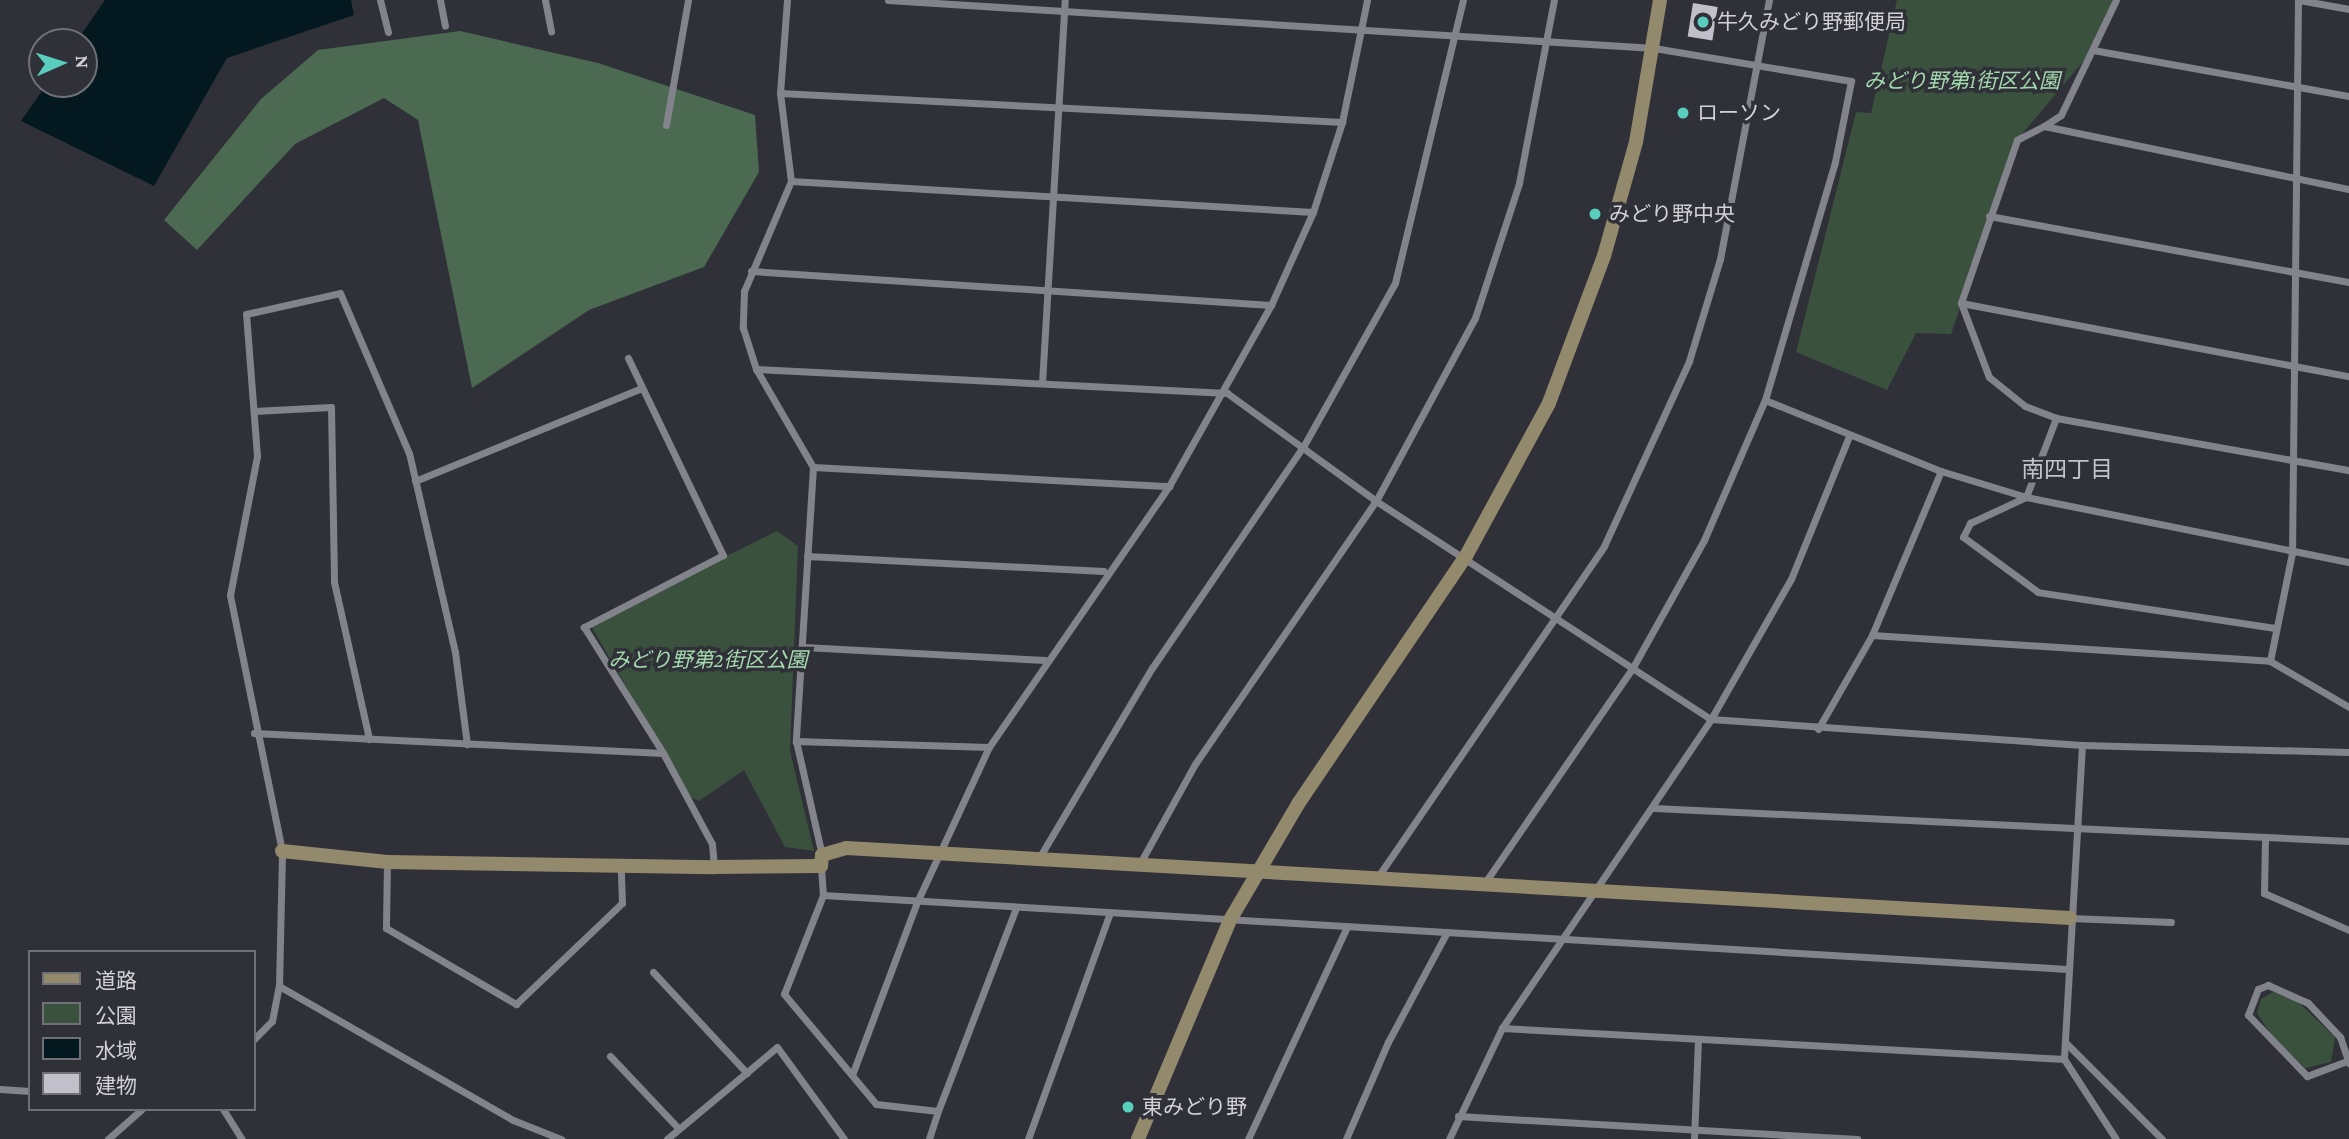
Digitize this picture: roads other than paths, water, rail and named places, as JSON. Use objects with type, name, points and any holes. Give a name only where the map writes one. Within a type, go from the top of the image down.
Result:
[{"type":"street","points":[[380,0],[388,32]]},
{"type":"street","points":[[440,0],[445,26]]},
{"type":"street","points":[[545,0],[551,31]]},
{"type":"street","points":[[666,125],[688,0]]},
{"type":"street","points":[[787,0],[780,93],[791,181],[751,271],[743,328],[756,369],[813,467],[796,741],[821,861],[823,895],[784,994],[876,1104],[937,1111]]},
{"type":"street","points":[[888,0],[1654,48],[1851,81],[1835,162],[1765,400],[1704,540],[1632,668],[1484,884]]},
{"type":"street","points":[[1042,383],[1054,194],[1054,103],[1065,0]]},
{"type":"street","points":[[852,1075],[917,902],[989,747],[1104,571],[1169,486],[1227,393],[1271,305],[1313,212],[1342,122],[1365,30],[1367,0]]},
{"type":"street","points":[[1039,859],[1152,668],[1303,447],[1395,283],[1460,34],[1463,0]]},
{"type":"street","points":[[1139,866],[1195,764],[1376,501],[1475,318],[1519,183],[1549,40],[1553,0]]},
{"type":"street","points":[[1138,1139],[1230,920],[1466,556],[1549,403],[1578,328],[1636,142],[1660,0]]},
{"type":"street","points":[[1377,878],[1604,547],[1689,361],[1720,259],[1769,0]]},
{"type":"street","points":[[2116,0],[2061,115],[2017,140],[1989,216],[1961,303],[1989,377],[2025,406],[2056,418],[2349,470]]},
{"type":"street","points":[[2270,661],[2292,553],[2298,272],[2299,0],[2349,9]]},
{"type":"street","points":[[2093,50],[2349,96]]},
{"type":"street","points":[[780,93],[1054,103],[1342,122]]},
{"type":"street","points":[[2044,127],[2349,189]]},
{"type":"street","points":[[791,181],[1054,194],[1313,212]]},
{"type":"street","points":[[1989,216],[2349,282]]},
{"type":"street","points":[[751,271],[1049,288],[1271,305]]},
{"type":"street","points":[[256,1037],[272,1021],[279,986],[282,851],[254,733],[230,594],[257,456],[246,314],[340,293],[415,481],[455,652],[467,744]]},
{"type":"street","points":[[1961,303],[2349,376]]},
{"type":"street","points":[[628,358],[723,555],[584,627],[663,753],[712,844],[714,867]]},
{"type":"street","points":[[756,369],[1227,393],[1376,501],[1466,556],[1711,719],[1818,729],[2082,745],[2349,751]]},
{"type":"street","points":[[415,481],[642,388]]},
{"type":"street","points":[[1765,400],[1941,471],[2026,497],[2292,553],[2349,562]]},
{"type":"street","points":[[254,411],[331,407],[334,582],[369,739]]},
{"type":"street","points":[[2056,418],[2026,497],[1970,523],[1963,537],[2038,592],[2275,628]]},
{"type":"street","points":[[1449,1139],[1502,1028],[1591,889],[1654,808],[1711,719],[1791,579],[1849,436]]},
{"type":"street","points":[[813,467],[1169,486]]},
{"type":"street","points":[[1818,729],[1871,635],[1941,471]]},
{"type":"street","points":[[807,555],[1104,571]]},
{"type":"street","points":[[1871,635],[2270,661],[2349,707]]},
{"type":"street","points":[[803,648],[1045,660]]},
{"type":"street","points":[[254,733],[663,753]]},
{"type":"street","points":[[796,741],[989,747]]},
{"type":"street","points":[[2082,745],[2067,969],[2064,1059],[2116,1139]]},
{"type":"street","points":[[1654,808],[2075,831],[2349,841]]},
{"type":"street","points":[[2265,840],[2264,893],[2349,930]]},
{"type":"street","points":[[282,851],[387,862],[714,867],[821,861],[846,848],[2171,922]]},
{"type":"street","points":[[387,862],[386,928],[516,1004],[622,903],[621,865]]},
{"type":"street","points":[[823,895],[2067,969]]},
{"type":"street","points":[[929,1139],[937,1111],[1016,908]]},
{"type":"street","points":[[1028,1139],[1110,913]]},
{"type":"street","points":[[1248,1139],[1347,926]]},
{"type":"street","points":[[1346,1139],[1388,1042],[1447,932]]},
{"type":"street","points":[[653,972],[747,1073]]},
{"type":"street","points":[[2269,985],[2308,1003],[2340,1037],[2348,1062],[2307,1076],[2248,1015],[2258,989],[2269,985]]},
{"type":"street","points":[[279,986],[513,1120],[561,1139]]},
{"type":"street","points":[[1502,1028],[2064,1059]]},
{"type":"street","points":[[1693,1139],[1698,1039]]},
{"type":"street","points":[[2066,1042],[2162,1139]]},
{"type":"street","points":[[667,1139],[777,1047],[844,1139]]},
{"type":"street","points":[[610,1056],[679,1129]]},
{"type":"street","points":[[0,1089],[28,1091]]},
{"type":"street","points":[[108,1139],[140,1111]]},
{"type":"street","points":[[224,1111],[242,1139]]},
{"type":"street","points":[[1458,1116],[1857,1139]]},
{"type":"water","points":[[105,0],[351,0],[354,15],[227,58],[154,186],[21,121],[37,98],[98,98],[98,28],[86,28]]},
{"type":"place","name":"牛久みどり野郵便局","points":[[1703,22]]},
{"type":"place","name":"ローソン","points":[[1683,113]]},
{"type":"place","name":"みどり野中央","points":[[1595,214]]},
{"type":"place","name":"東みどり野","points":[[1128,1107]]},
{"type":"district","name":"南四丁目","points":[[2067,469]]},
{"type":"park label","name":"みどり野第1街区公園","points":[[1962,81]]},
{"type":"park label","name":"みどり野第2街区公園","points":[[708,660]]}]
